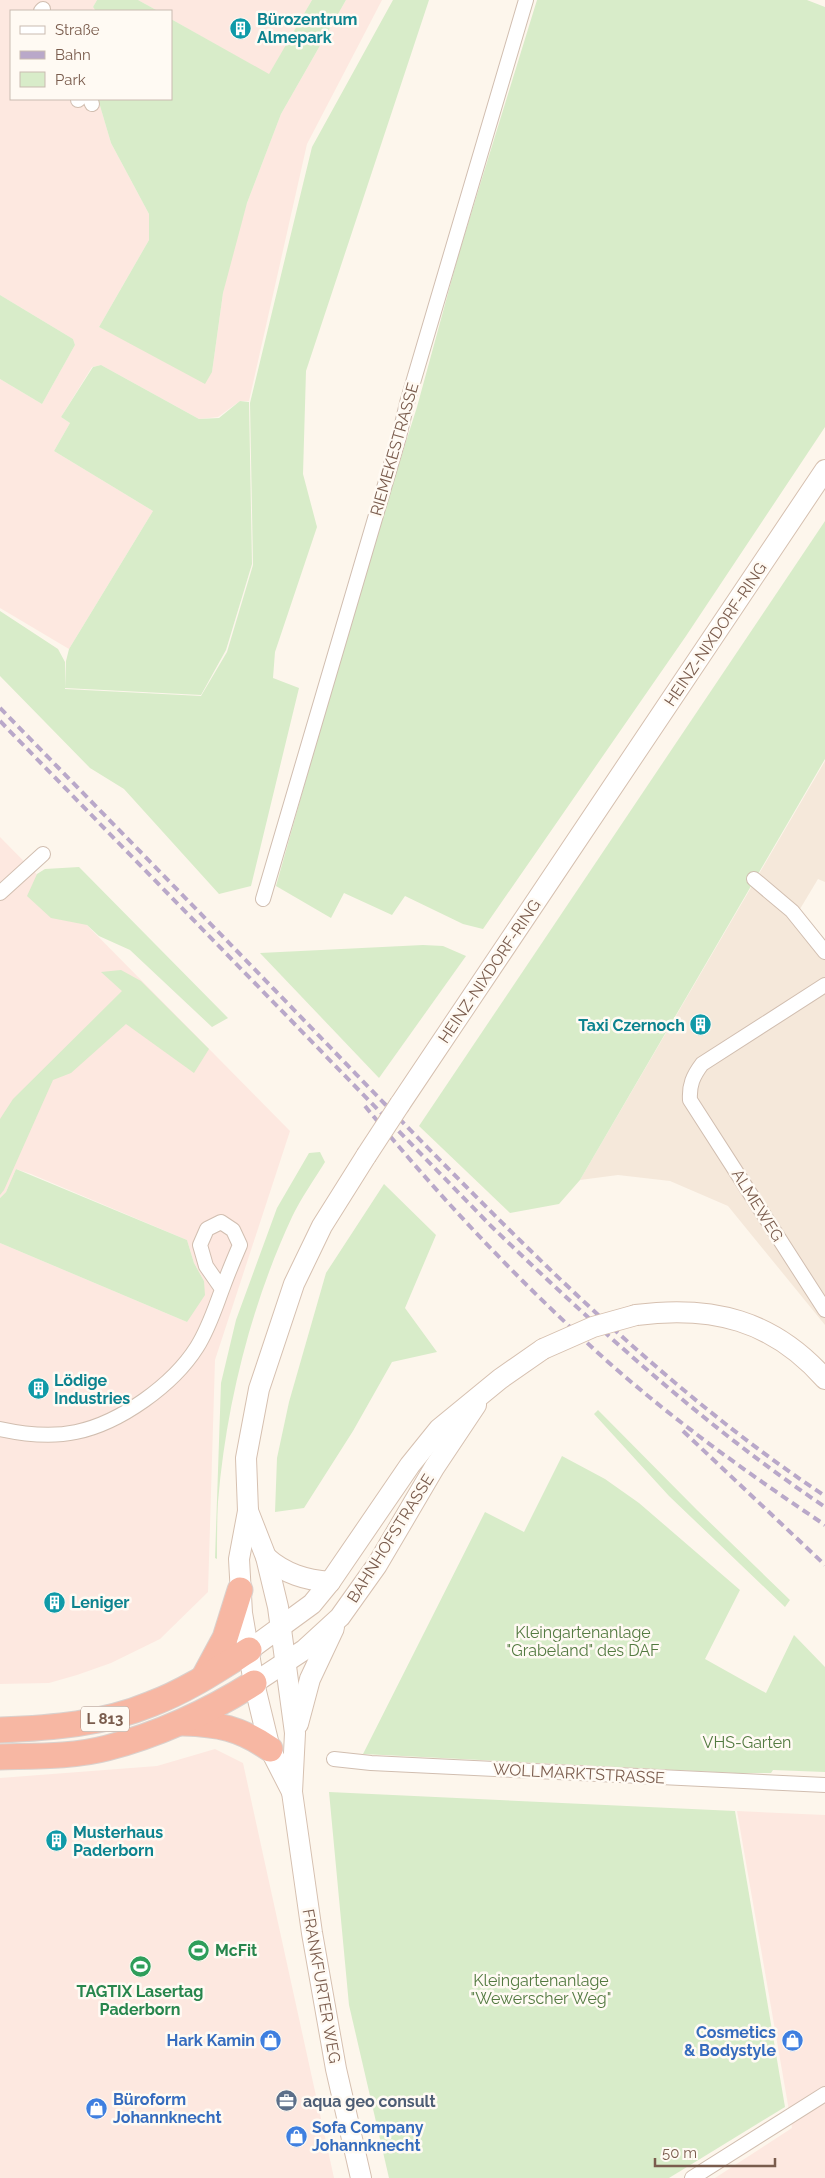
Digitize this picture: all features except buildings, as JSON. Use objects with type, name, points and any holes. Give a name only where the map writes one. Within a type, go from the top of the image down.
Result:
[{"type":"highway","points":[[203,1680],[224,1638],[240,1590]]},
{"type":"highway","name":"L 813","points":[[0,1730],[54,1728],[103,1719],[151,1704],[203,1680],[249,1650]]},
{"type":"highway","name":"L 813","points":[[0,1757],[61,1755],[106,1748],[183,1723],[221,1703],[254,1682]]},
{"type":"highway","points":[[183,1723],[206,1724],[236,1729],[253,1737],[270,1749]]},
{"type":"main road","name":"HEINZ-NIXDORF-RING","points":[[249,1650],[240,1590],[239,1559],[248,1511],[246,1458],[259,1388],[276,1336],[294,1284],[322,1226],[400,1104],[825,470]]},
{"type":"main road","name":"BAHNHOFSTRASSE","points":[[249,1650],[312,1604],[330,1582],[426,1444],[458,1412],[543,1349],[593,1327],[636,1315],[686,1311],[706,1313],[746,1323],[791,1348],[825,1379]]},
{"type":"main road","name":"BAHNHOFSTRASSE","points":[[254,1682],[304,1650],[340,1617],[377,1564],[434,1468],[482,1394]]},
{"type":"main road","name":"HEINZ-NIXDORF-RING","points":[[248,1511],[266,1557],[281,1627],[285,1662]]},
{"type":"main road","points":[[266,1557],[275,1566],[294,1575],[306,1579],[330,1582]]},
{"type":"main road","points":[[295,1733],[310,1679],[340,1617]]},
{"type":"main road","name":"FRANKFURTER WEG","points":[[249,1650],[254,1682],[270,1749],[292,1792]]},
{"type":"main road","name":"FRANKFURTER WEG","points":[[285,1662],[295,1733],[292,1792],[312,1933],[336,2069],[361,2178]]},
{"type":"street","name":"RIEMEKESTRASSE","points":[[263,899],[526,0]]},
{"type":"street","points":[[0,893],[43,854]]},
{"type":"street","points":[[754,879],[792,911],[825,952]]},
{"type":"street","name":"ALMEWEG","points":[[825,985],[702,1064],[694,1075],[689,1089],[690,1100],[825,1310]]},
{"type":"street","points":[[0,1429],[17,1433],[40,1434],[76,1432],[102,1423],[149,1398],[174,1374],[198,1346],[212,1319],[222,1289]]},
{"type":"street","name":"WOLLMARKTSTRASSE","points":[[334,1759],[580,1774],[825,1785]]},
{"type":"street","points":[[692,2178],[825,2094]]},
{"type":"shaded area","points":[[0,0],[97,0],[93,7],[95,10],[10,10],[10,100],[98,100],[111,143],[149,214],[149,240],[99,327],[212,372],[223,293],[232,252],[247,203],[281,114],[346,0],[382,0],[307,144],[249,401],[240,401],[218,417],[199,419],[101,365],[92,367],[61,417],[70,423],[54,451],[153,511],[69,649],[0,608],[0,379],[42,404],[75,345],[73,339],[0,295]]},
{"type":"shaded area","name":"Bürozentrum Almepark","points":[[138,0],[312,0],[269,75],[172,20],[172,10],[156,10]]},
{"type":"shaded area","points":[[825,761],[825,882],[818,879],[800,909],[825,941],[825,1325],[728,1206],[670,1181],[618,1175],[580,1180]]},
{"type":"shaded area","points":[[0,837],[290,1131],[215,1360],[208,1592],[160,1639],[111,1663],[49,1683],[0,1684],[0,1243],[187,1322],[204,1281],[194,1263],[187,1240],[31,1174],[16,1169],[6,1192],[0,1198]]},
{"type":"shaded area","points":[[215,1749],[243,1763],[334,2178],[0,2178],[0,1778],[157,1766]]},
{"type":"shaded area","points":[[737,1811],[825,1815],[825,2178],[715,2178],[792,2128]]},
{"type":"green space","points":[[97,0],[138,0],[156,10],[95,10],[93,7]]},
{"type":"green space","points":[[312,0],[346,0],[281,114],[247,203],[223,293],[212,372],[205,384],[99,327],[149,240],[149,214],[111,143],[98,100],[172,100],[172,20],[269,74]]},
{"type":"green space","points":[[393,0],[429,0],[306,371],[303,474],[317,527],[275,652],[273,678],[299,688],[251,886],[219,894],[124,789],[90,768],[0,676],[0,611],[58,649],[65,662],[65,689],[201,696],[227,652],[253,565],[250,403],[312,147]]},
{"type":"green space","points":[[537,0],[807,0],[825,7],[825,427],[686,636],[483,929],[463,924],[405,896],[392,915],[344,893],[331,918],[276,886],[363,577],[417,407],[459,253]]},
{"type":"green space","points":[[0,295],[73,339],[75,345],[42,404],[0,379]]},
{"type":"green space","points":[[101,365],[199,419],[219,418],[240,401],[249,402],[252,564],[226,650],[201,695],[65,688],[66,661],[69,649],[153,511],[54,451],[70,423],[61,417],[93,367]]},
{"type":"green space","points":[[825,521],[825,759],[580,1180],[559,1204],[510,1213],[419,1126]]},
{"type":"green space","points":[[79,867],[228,1018],[212,1027],[130,950],[99,936],[87,925],[51,918],[27,896],[37,874],[45,869]]},
{"type":"green space","points":[[423,945],[443,946],[466,956],[379,1078],[260,953]]},
{"type":"green space","points":[[121,970],[141,981],[209,1049],[194,1073],[126,1024],[71,1073],[53,1080],[4,1190],[0,1195],[0,1119],[13,1099],[122,991],[101,972]]},
{"type":"green space","points":[[320,1152],[325,1162],[303,1196],[277,1251],[264,1285],[243,1356],[234,1392],[222,1466],[218,1502],[217,1559],[215,1558],[221,1383],[236,1320],[277,1208],[309,1153]]},
{"type":"green space","points":[[16,1169],[187,1240],[194,1263],[204,1281],[205,1295],[187,1322],[0,1243],[0,1198],[6,1192]]},
{"type":"green space","points":[[384,1184],[436,1235],[405,1308],[437,1352],[392,1362],[353,1431],[304,1508],[275,1512],[277,1458],[289,1402],[326,1273]]},
{"type":"green space","points":[[598,1410],[790,1600],[785,1607],[669,1496],[594,1414]]},
{"type":"green space","name":"Kleingartenanlage \"Grabeland\" des DAF","points":[[562,1456],[605,1479],[639,1503],[740,1590],[705,1659],[766,1693],[794,1635],[825,1667],[825,1772],[773,1770],[771,1773],[736,1773],[363,1754],[485,1512],[524,1532]]},
{"type":"green space","name":"Kleingartenanlage \"Wewerscher Weg\"","points":[[329,1792],[735,1811],[785,2107],[669,2178],[389,2178],[349,2005]]},
{"type":"railway","points":[[0,708],[380,1099],[592,1310],[705,1408],[825,1496]]},
{"type":"railway","points":[[0,721],[491,1226],[611,1338],[693,1409],[825,1507]]},
{"type":"railway","points":[[365,1106],[416,1167],[497,1255],[610,1364],[699,1436],[825,1525]]},
{"type":"railway","points":[[683,1431],[825,1565]]},
{"type":"place","name":"Bürozentrum Almepark","points":[[241,28]]},
{"type":"place","name":"Taxi Czernoch","points":[[701,1025]]},
{"type":"place","name":"Lödige Industries","points":[[38,1389]]},
{"type":"place","name":"Leniger","points":[[55,1602]]},
{"type":"place","name":"Musterhaus Paderborn","points":[[57,1841]]},
{"type":"place","name":"McFit","points":[[199,1950]]},
{"type":"place","name":"TAGTIX Lasertag Paderborn","points":[[140,1967]]},
{"type":"place","name":"Hark Kamin","points":[[271,2040]]},
{"type":"place","name":"Cosmetics & Bodystyle","points":[[792,2041]]},
{"type":"place","name":"aqua geo consult","points":[[287,2101]]},
{"type":"place","name":"Büroform Johannknecht","points":[[97,2108]]},
{"type":"place","name":"Sofa Company Johannknecht","points":[[296,2136]]},
{"type":"park label","name":"VHS-Garten","points":[[747,1742]]}]
